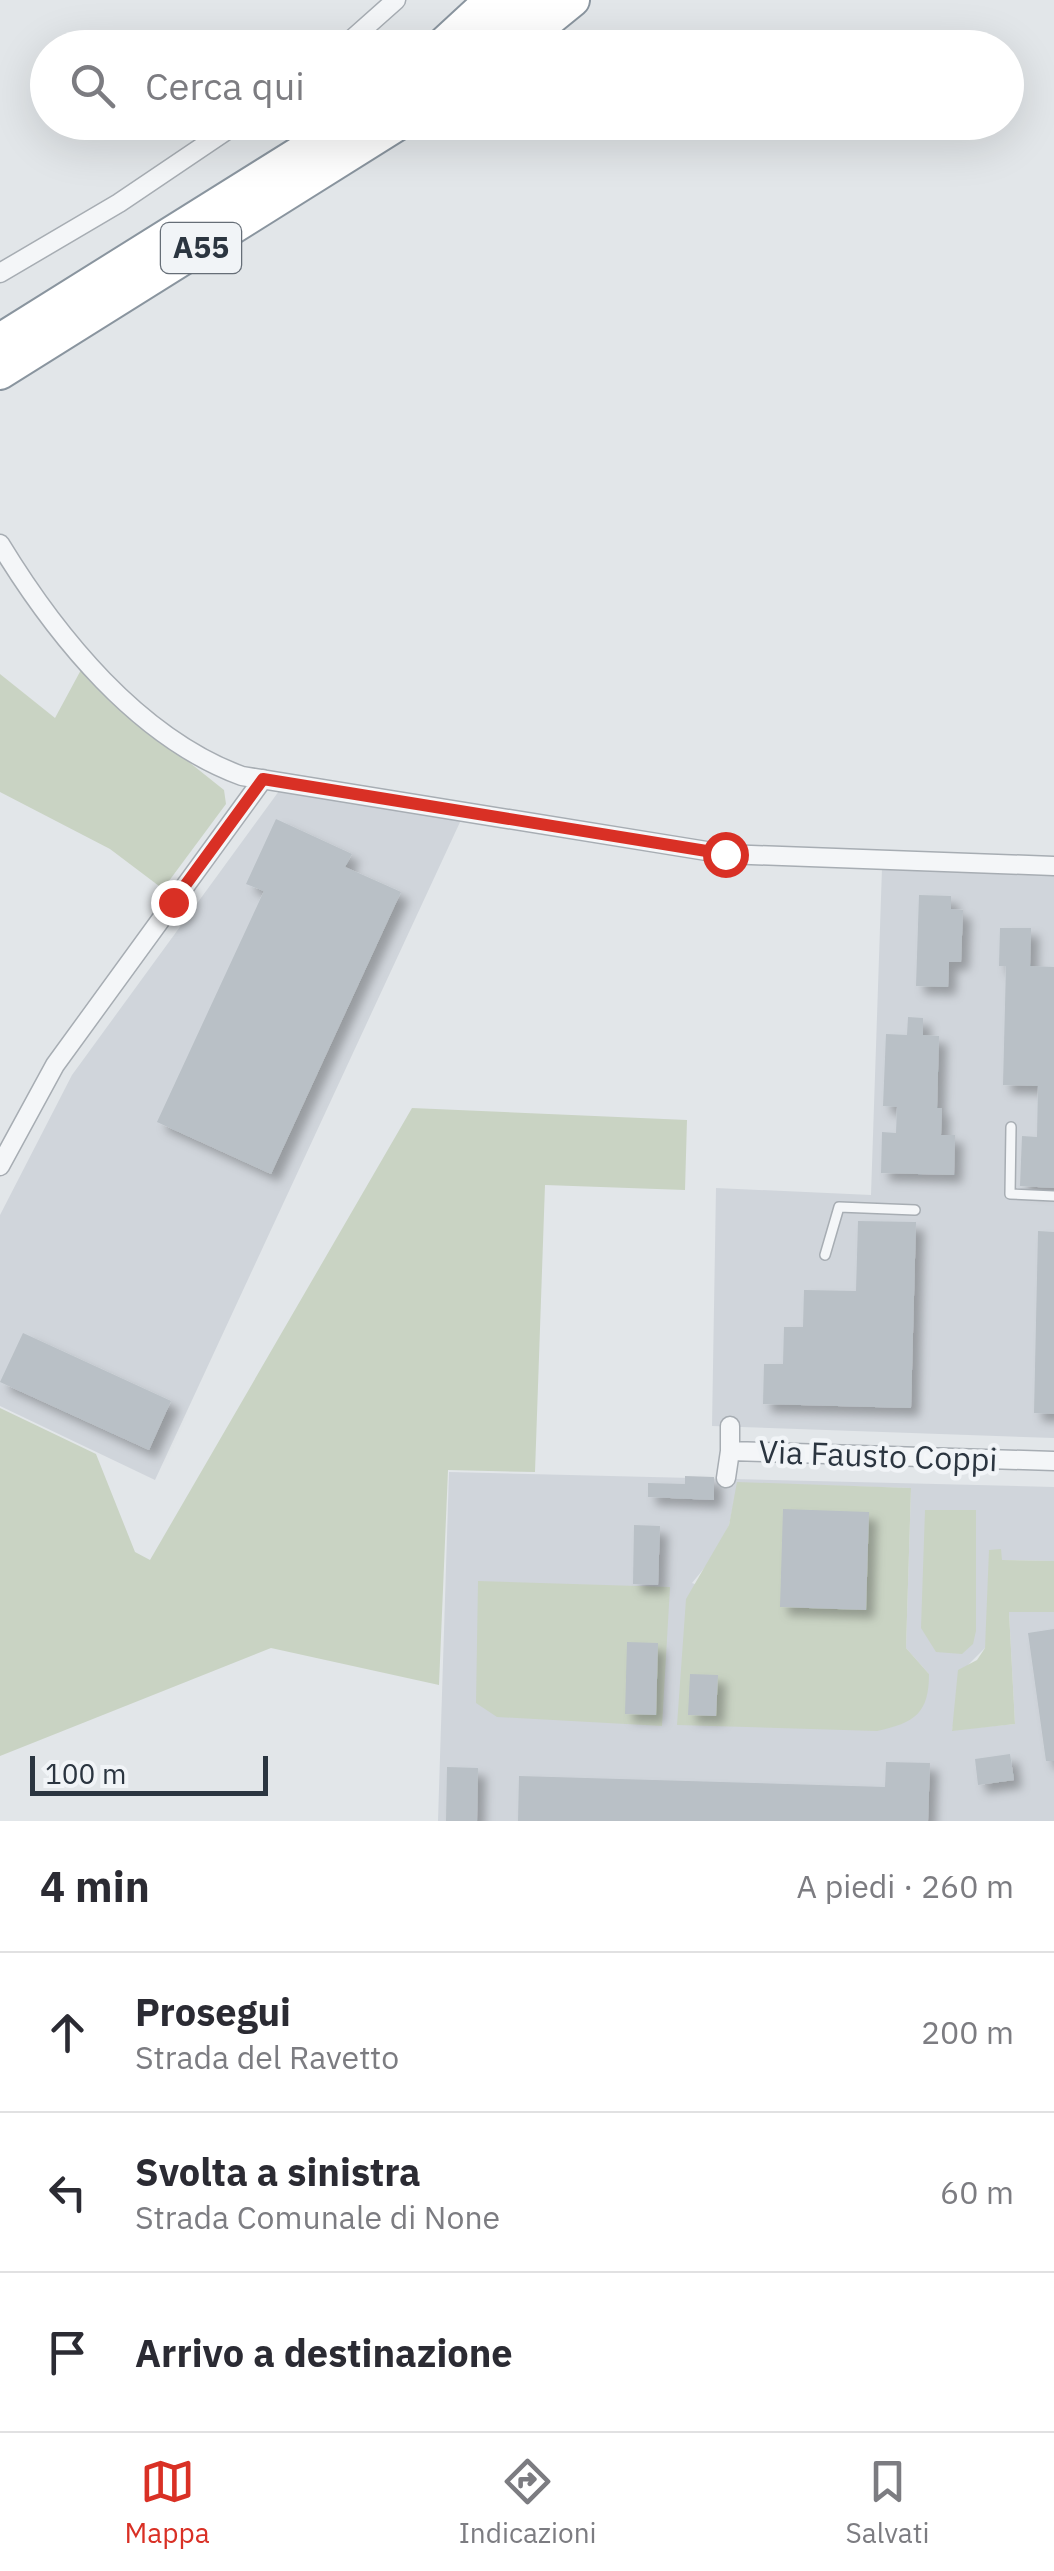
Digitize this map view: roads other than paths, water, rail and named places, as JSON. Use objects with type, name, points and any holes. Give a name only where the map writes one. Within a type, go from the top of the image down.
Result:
[{"type":"highway","points":[[458,30],[490,0]]},
{"type":"highway","points":[[490,30],[532,0]]},
{"type":"highway","points":[[536,30],[574,0]]},
{"type":"highway","name":"A55","points":[[0,340],[321,140]]},
{"type":"highway","name":"A55","points":[[0,373],[371,140]]},
{"type":"street","points":[[362,30],[396,0]]},
{"type":"street","points":[[0,274],[120,203],[213,140]]},
{"type":"street","points":[[0,544],[54,624],[99,675],[206,761],[263,779],[725,854],[1054,866]]},
{"type":"street","points":[[0,1166],[55,1064],[263,779]]},
{"type":"street","points":[[730,1426],[730,1451]]},
{"type":"street","name":"Via Fausto Coppi","points":[[726,1478],[730,1451],[1054,1461]]},
{"type":"lane","points":[[1011,1127],[1010,1194],[1054,1196]]},
{"type":"lane","points":[[825,1254],[839,1207],[915,1210]]}]
